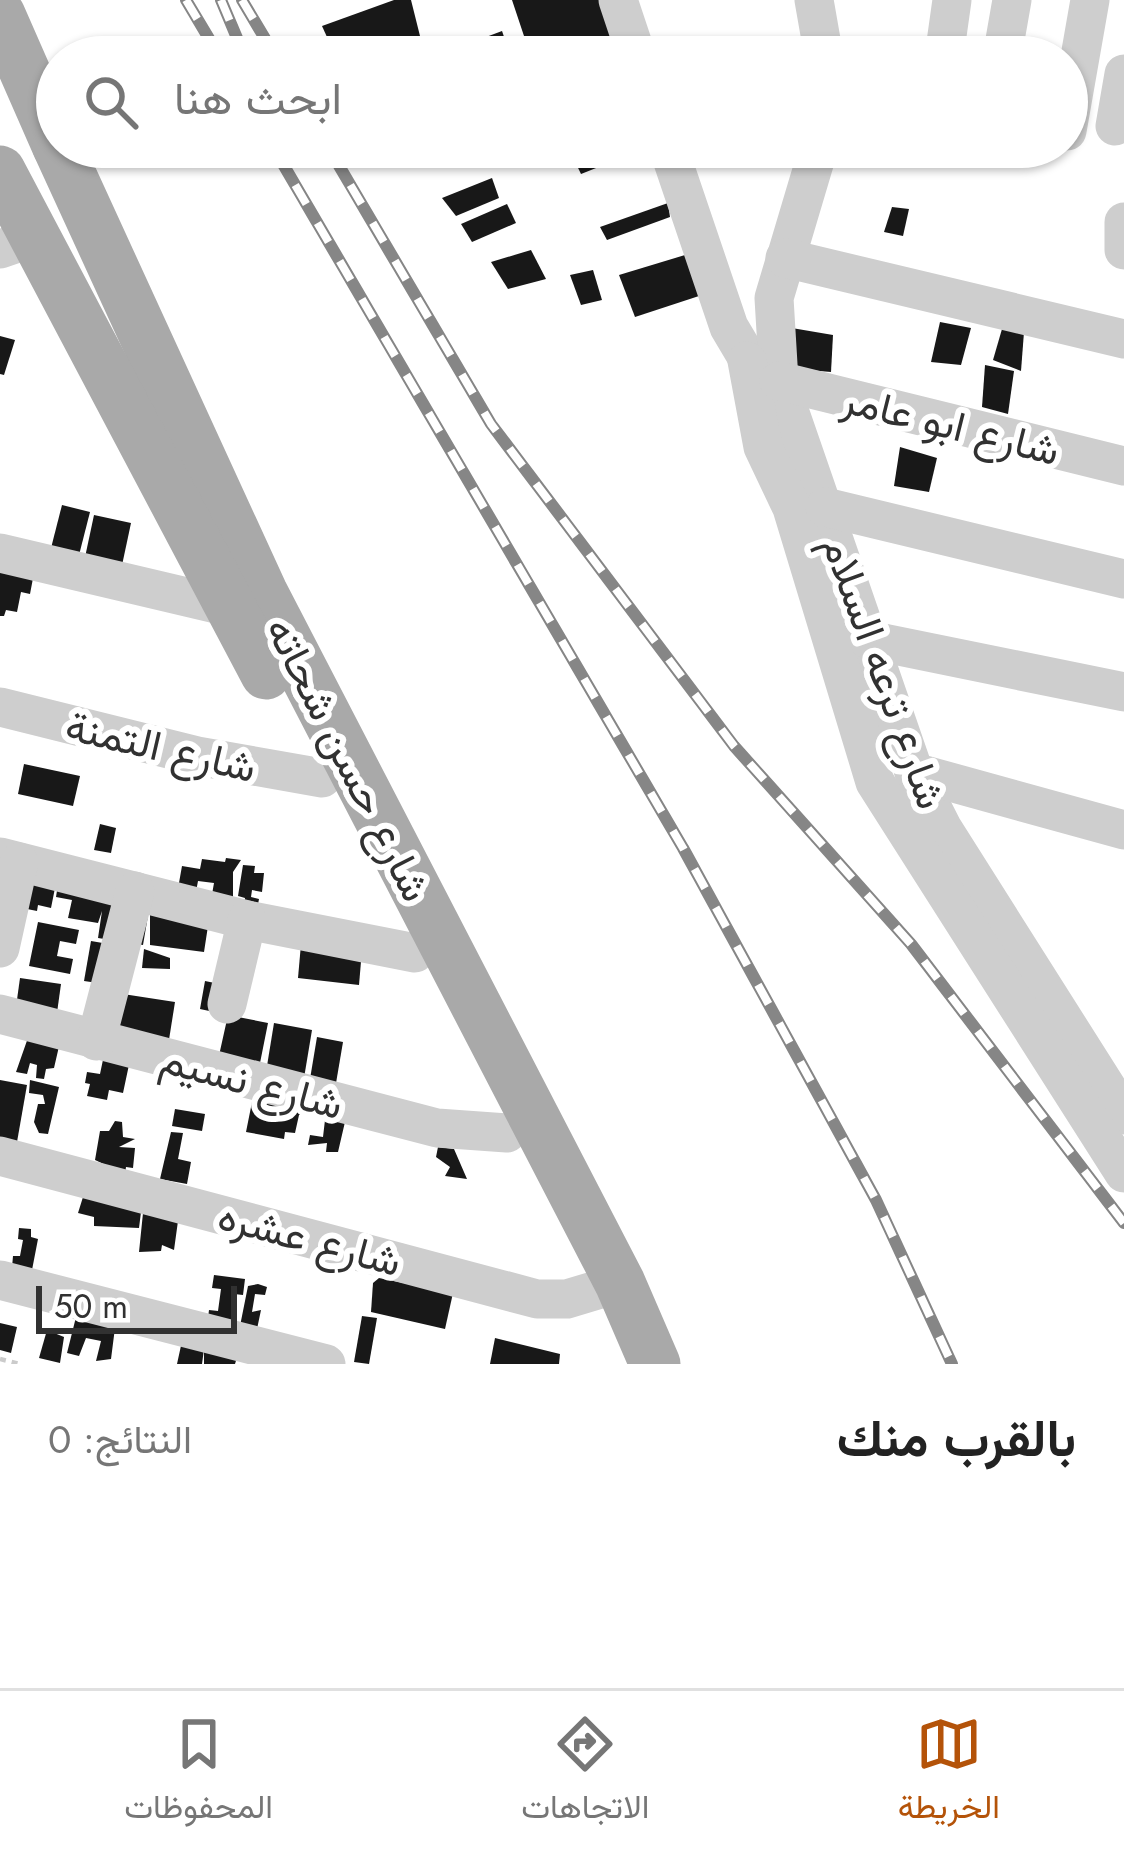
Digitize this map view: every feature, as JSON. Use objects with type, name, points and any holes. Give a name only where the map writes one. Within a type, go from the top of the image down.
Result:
[{"type":"main road","name":"شارع حسن شحاته","points":[[0,15],[36,98]]},
{"type":"main road","name":"شارع حسن شحاته","points":[[64,168],[120,348],[606,1289],[625,1364]]},
{"type":"main road","name":"شارع حسن شحاته","points":[[0,171],[17,243],[120,348]]},
{"type":"main road","name":"شارع حسن شحاته","points":[[246,599],[322,778],[507,1133],[656,1364]]},
{"type":"street","points":[[618,0],[630,36]]},
{"type":"street","points":[[814,0],[820,36]]},
{"type":"street","points":[[947,36],[952,0]]},
{"type":"street","points":[[1006,36],[1012,0]]},
{"type":"street","points":[[1084,36],[1090,0]]},
{"type":"street","points":[[1115,127],[1124,74]]},
{"type":"street","points":[[675,168],[729,327],[763,371],[763,447],[792,508],[875,782],[1124,1173]]},
{"type":"street","name":"شارع ترعه السلام","points":[[812,168],[775,298],[763,371],[794,422],[914,772],[943,829],[1124,1115]]},
{"type":"street","points":[[1124,222],[1124,250]]},
{"type":"street","points":[[785,258],[1124,339]]},
{"type":"street","name":"شارع ابو عامر","points":[[763,371],[1124,466]]},
{"type":"street","points":[[825,507],[1124,579]]},
{"type":"street","points":[[0,553],[246,599]]},
{"type":"street","points":[[869,640],[1124,692]]},
{"type":"street","name":"شارع التمنة","points":[[0,707],[197,757],[322,778]]},
{"type":"street","points":[[914,772],[1124,830]]},
{"type":"street","points":[[0,948],[10,859],[247,920],[416,953]]},
{"type":"street","points":[[97,1041],[134,891]]},
{"type":"street","points":[[227,1004],[247,920]]},
{"type":"street","name":"شارع نسيم","points":[[0,1014],[437,1128],[507,1133]]},
{"type":"street","name":"شارع عشره","points":[[0,1156],[537,1299],[606,1289]]},
{"type":"street","points":[[0,1280],[326,1364]]},
{"type":"path","points":[[0,1359],[20,1364]]},
{"type":"building","points":[[394,0],[411,0],[420,36],[327,36],[322,26]]},
{"type":"building","points":[[512,0],[602,0],[615,36],[524,36]]},
{"type":"building","points":[[492,178],[499,198],[456,216],[442,198]]},
{"type":"building","points":[[668,203],[670,217],[607,240],[600,227]]},
{"type":"building","points":[[507,204],[516,223],[472,242],[461,224]]},
{"type":"building","points":[[892,207],[909,209],[903,236],[884,232]]},
{"type":"building","points":[[531,250],[546,279],[508,289],[491,262]]},
{"type":"building","points":[[685,255],[699,296],[635,317],[619,275]]},
{"type":"building","points":[[593,270],[602,300],[581,305],[570,275]]},
{"type":"building","points":[[940,322],[971,328],[961,365],[931,362]]},
{"type":"building","points":[[780,326],[833,335],[831,372],[783,368]]},
{"type":"building","points":[[1002,329],[1024,332],[1021,371],[993,360]]},
{"type":"building","points":[[0,336],[15,340],[4,375],[0,374]]},
{"type":"building","points":[[985,365],[1014,371],[1008,414],[982,407]]},
{"type":"building","points":[[900,447],[937,458],[929,492],[894,486]]},
{"type":"building","points":[[62,505],[90,512],[78,559],[50,552]]},
{"type":"building","points":[[94,515],[131,523],[121,570],[84,562]]},
{"type":"building","points":[[0,567],[34,573],[30,594],[21,592],[17,612],[6,610],[4,616],[0,616]]},
{"type":"building","points":[[24,764],[80,776],[73,806],[18,794]]},
{"type":"building","points":[[100,824],[116,828],[111,853],[94,850]]},
{"type":"building","points":[[226,858],[241,860],[233,872],[233,903],[211,900],[214,883],[198,881],[195,897],[177,894],[182,866],[200,869],[202,859],[225,862]]},
{"type":"building","points":[[21,865],[58,873],[51,908],[38,905],[37,911],[12,906]]},
{"type":"building","points":[[243,865],[264,873],[262,892],[252,890],[251,897],[259,899],[256,915],[243,912],[245,898],[238,896]]},
{"type":"building","points":[[59,878],[105,886],[103,896],[150,904],[143,945],[98,938],[102,911],[98,923],[68,918],[72,900],[56,897]]},
{"type":"building","points":[[150,904],[208,926],[204,952],[150,945]]},
{"type":"building","points":[[38,922],[79,930],[76,944],[60,941],[57,956],[73,959],[70,974],[29,966]]},
{"type":"building","points":[[91,941],[132,948],[125,987],[84,981]]},
{"type":"building","points":[[301,944],[362,950],[359,985],[298,978]]},
{"type":"building","points":[[144,949],[170,958],[170,969],[142,968]]},
{"type":"building","points":[[20,978],[61,984],[56,1020],[15,1014]]},
{"type":"building","points":[[205,981],[244,989],[238,1017],[268,1023],[259,1068],[218,1060],[228,1015],[200,1009]]},
{"type":"building","points":[[123,994],[175,1002],[168,1046],[116,1037]]},
{"type":"building","points":[[274,1023],[312,1030],[304,1078],[266,1072]]},
{"type":"building","points":[[30,1032],[60,1042],[54,1068],[46,1069],[44,1079],[36,1078],[37,1065],[30,1063],[27,1074],[16,1072]]},
{"type":"building","points":[[317,1037],[343,1042],[335,1089],[309,1085]]},
{"type":"building","points":[[104,1055],[130,1060],[123,1093],[109,1090],[107,1100],[87,1096],[90,1084],[85,1083],[87,1072],[100,1074]]},
{"type":"building","points":[[0,1080],[27,1085],[17,1142],[0,1139]]},
{"type":"building","points":[[30,1080],[59,1087],[48,1134],[39,1133],[34,1122],[38,1104],[45,1104],[43,1095],[29,1093]]},
{"type":"building","points":[[255,1087],[313,1115],[299,1115],[295,1133],[285,1132],[284,1139],[246,1132]]},
{"type":"building","points":[[315,1102],[348,1109],[338,1152],[326,1152],[327,1143],[308,1145],[310,1135],[323,1137],[325,1120],[317,1118]]},
{"type":"building","points":[[175,1109],[205,1114],[202,1131],[172,1126]]},
{"type":"building","points":[[115,1121],[122,1122],[123,1137],[135,1139],[119,1147],[135,1148],[133,1168],[126,1167],[125,1174],[95,1160],[100,1131],[109,1131]]},
{"type":"building","points":[[171,1132],[183,1133],[178,1159],[191,1162],[187,1184],[160,1179]]},
{"type":"building","points":[[438,1147],[454,1149],[467,1179],[445,1176],[450,1167],[436,1157]]},
{"type":"building","points":[[83,1197],[141,1212],[139,1228],[94,1226],[94,1217],[78,1213]]},
{"type":"building","points":[[143,1213],[178,1221],[174,1250],[162,1245],[161,1251],[139,1252]]},
{"type":"building","points":[[19,1228],[31,1229],[31,1237],[38,1239],[32,1270],[11,1279],[13,1256],[20,1256],[23,1240],[18,1239]]},
{"type":"building","points":[[214,1275],[245,1279],[243,1295],[234,1294],[235,1329],[207,1325],[209,1310],[218,1311],[221,1289],[212,1288]]},
{"type":"building","points":[[379,1278],[453,1293],[445,1329],[371,1312],[373,1283]]},
{"type":"building","points":[[248,1286],[267,1287],[265,1295],[255,1294],[252,1312],[261,1310],[257,1329],[240,1326]]},
{"type":"building","points":[[77,1313],[116,1320],[111,1359],[96,1361],[101,1341],[86,1338],[79,1356],[67,1353]]},
{"type":"building","points":[[362,1316],[377,1318],[369,1364],[354,1362]]},
{"type":"building","points":[[0,1323],[17,1327],[11,1353],[0,1350]]},
{"type":"building","points":[[47,1330],[64,1337],[60,1363],[39,1358]]},
{"type":"building","points":[[495,1338],[560,1354],[559,1364],[490,1364]]},
{"type":"building","points":[[182,1341],[238,1354],[235,1364],[204,1364],[204,1349],[202,1364],[177,1364]]},
{"type":"railway","points":[[186,0],[207,36]]},
{"type":"railway","points":[[221,0],[236,36]]},
{"type":"railway","points":[[242,0],[263,36]]},
{"type":"railway","points":[[285,168],[683,848],[876,1200],[952,1364]]},
{"type":"railway","points":[[340,168],[491,424],[734,746],[911,944],[1124,1223]]}]
